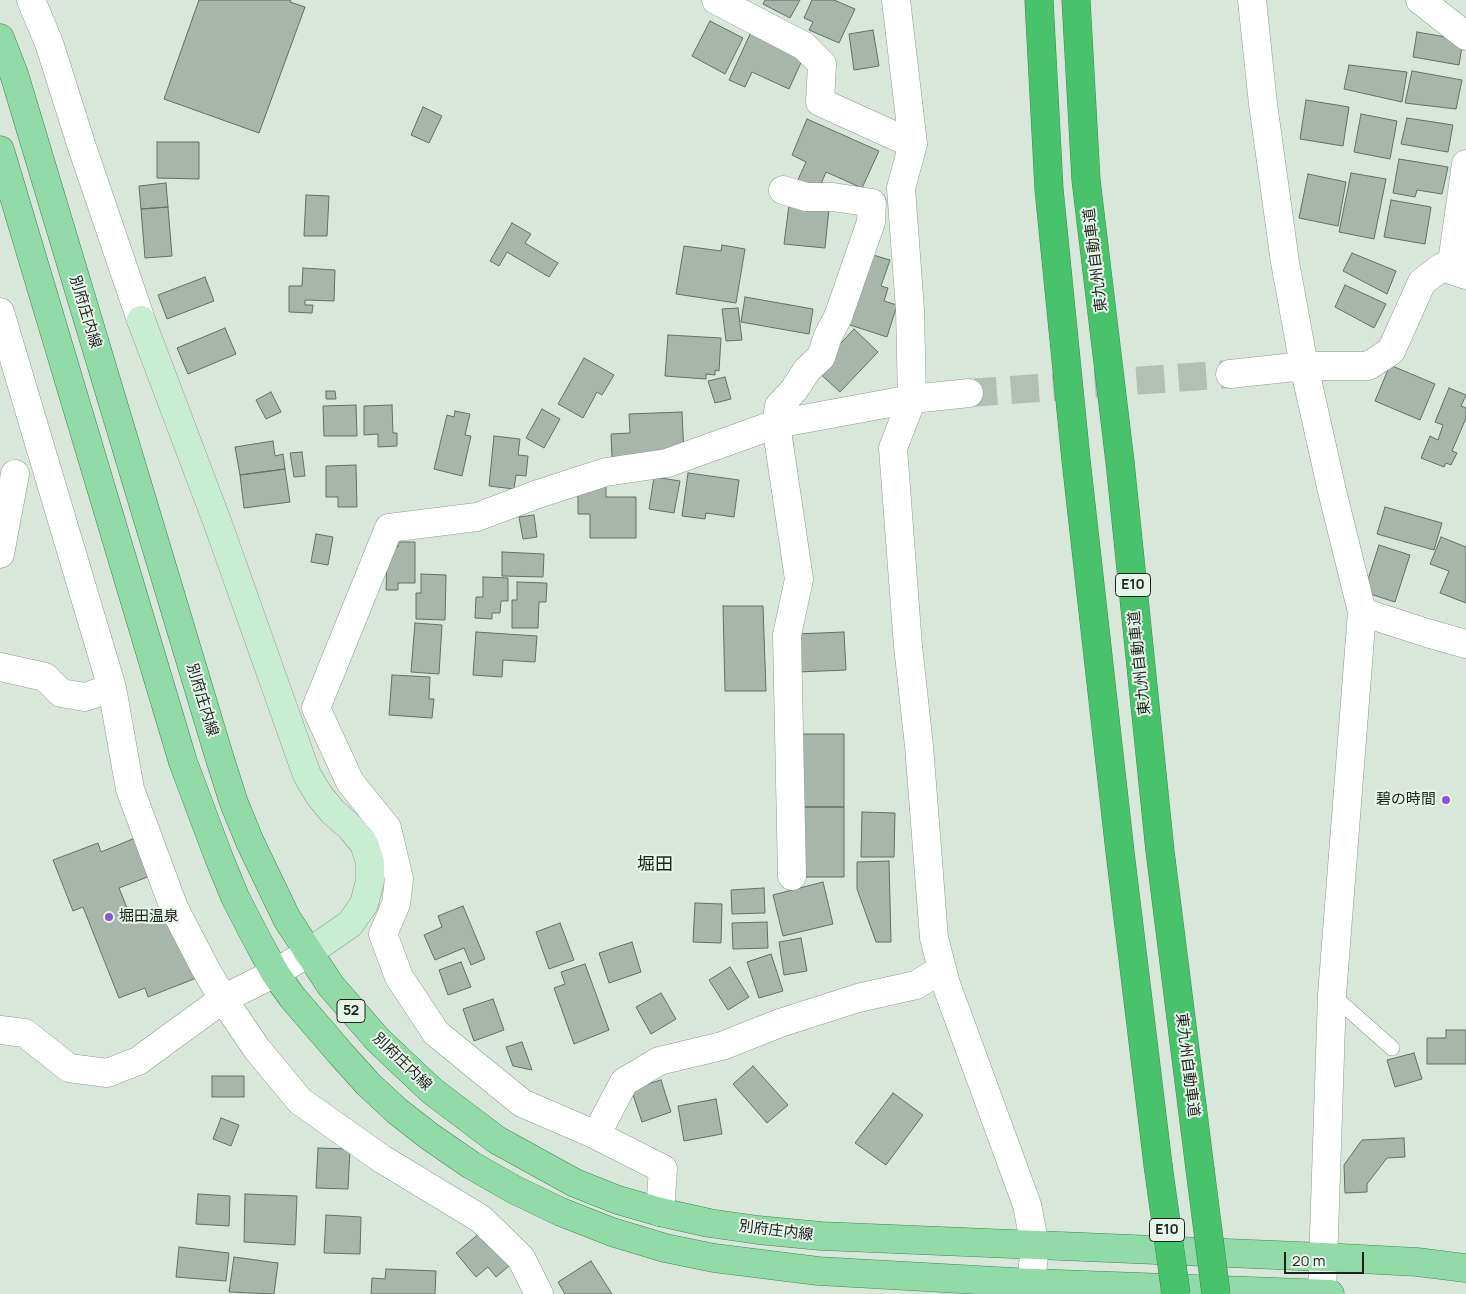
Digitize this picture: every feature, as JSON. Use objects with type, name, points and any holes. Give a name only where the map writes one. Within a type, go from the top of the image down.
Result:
[{"type":"highway","points":[[1021,0],[1050,189]]},
{"type":"highway","name":"E10","points":[[1038,0],[1050,189],[1082,509],[1121,862],[1158,1166],[1176,1294]]},
{"type":"highway","name":"東九州自動車道","points":[[1076,0],[1086,180],[1120,462],[1160,851],[1216,1294]]},
{"type":"main road","name":"別府庄内線","points":[[0,38],[16,84],[234,802],[250,842],[267,881],[287,919],[308,954],[331,986],[378,1040],[432,1091],[497,1140],[575,1183],[618,1200],[660,1212],[758,1230],[820,1236],[1417,1262],[1466,1268]]},
{"type":"main road","name":"52","points":[[0,150],[183,762],[202,816],[235,897],[275,973],[292,997],[368,1084],[397,1110],[429,1136],[472,1164],[515,1190],[561,1212],[612,1232],[665,1248],[714,1258],[818,1271],[1030,1283],[1330,1294]]},
{"type":"street","points":[[0,1030],[25,1033],[69,1068],[107,1073],[138,1060],[223,1000],[308,954],[350,924],[364,904],[370,881],[370,862],[364,844],[351,828],[332,811],[319,795],[307,775],[218,524],[141,320],[49,43],[31,0]]},
{"type":"street","points":[[716,0],[804,46],[822,64],[820,102],[904,140]]},
{"type":"street","points":[[896,0],[904,140],[901,188],[910,310],[912,399],[893,448],[908,646],[919,746],[934,938],[946,984],[1027,1205],[1035,1246],[1030,1283]]},
{"type":"street","points":[[1252,0],[1263,104],[1285,262],[1304,366],[1362,612],[1332,995],[1322,1294]]},
{"type":"street","points":[[1420,0],[1466,36]]},
{"type":"street","points":[[792,876],[787,635],[799,580],[776,424],[779,406],[794,390],[807,370],[820,357],[838,316],[871,222],[872,203],[889,178],[894,157],[904,140]]},
{"type":"street","points":[[1230,374],[1304,366],[1368,366],[1391,351],[1422,282],[1442,267],[1458,272],[1466,164]]},
{"type":"street","points":[[783,190],[806,197],[872,203]]},
{"type":"street","points":[[0,312],[112,688],[130,789],[174,908],[205,968],[223,1000],[257,1049],[300,1101],[382,1159],[481,1220],[520,1258],[538,1294]]},
{"type":"street","points":[[660,1212],[663,1169],[596,1135],[522,1103],[436,1033],[399,977],[383,934],[396,904],[399,879],[387,828],[350,782],[316,708],[389,528],[477,517],[538,494],[606,472],[667,463],[776,424],[912,399],[969,393]]},
{"type":"street","points":[[0,554],[7,474],[45,463]]},
{"type":"street","points":[[1362,612],[1427,634],[1466,644]]},
{"type":"street","points":[[0,667],[45,677],[61,693],[84,697],[112,688]]},
{"type":"street","points":[[596,1135],[624,1082],[659,1061],[722,1046],[780,1023],[858,998],[916,985],[942,969]]},
{"type":"lane","points":[[1332,995],[1392,1048]]},
{"type":"building","points":[[199,0],[291,0],[290,2],[305,7],[259,133],[164,99]]},
{"type":"building","points":[[765,0],[800,0],[790,18],[763,4]]},
{"type":"building","points":[[812,0],[834,0],[855,9],[839,43],[809,30],[813,22],[804,18]]},
{"type":"building","points":[[710,21],[743,38],[725,74],[692,56]]},
{"type":"building","points":[[873,30],[879,66],[854,70],[849,34]]},
{"type":"building","points":[[751,32],[804,56],[789,89],[752,72],[745,87],[729,80]]},
{"type":"building","points":[[1417,32],[1463,40],[1459,65],[1413,57]]},
{"type":"building","points":[[1349,65],[1407,72],[1402,102],[1344,89]]},
{"type":"building","points":[[1412,71],[1462,80],[1456,109],[1405,103]]},
{"type":"building","points":[[1306,100],[1349,107],[1343,146],[1300,139]]},
{"type":"building","points":[[423,107],[442,116],[429,143],[411,135]]},
{"type":"building","points":[[1361,114],[1397,121],[1390,159],[1354,152]]},
{"type":"building","points":[[1407,118],[1453,125],[1448,152],[1401,144]]},
{"type":"building","points":[[807,119],[879,151],[862,188],[826,172],[818,191],[797,182],[806,162],[792,155]]},
{"type":"building","points":[[157,142],[199,142],[199,179],[157,178]]},
{"type":"building","points":[[1399,159],[1448,167],[1442,194],[1417,190],[1415,197],[1393,193]]},
{"type":"building","points":[[1351,173],[1386,179],[1374,239],[1339,232]]},
{"type":"building","points":[[1308,174],[1346,182],[1338,226],[1299,218]]},
{"type":"building","points":[[166,183],[168,207],[141,209],[139,186]]},
{"type":"building","points":[[306,195],[329,196],[327,236],[304,236]]},
{"type":"building","points":[[1391,200],[1431,207],[1425,244],[1384,237]]},
{"type":"building","points":[[789,205],[829,209],[825,248],[784,244]]},
{"type":"building","points":[[168,207],[172,256],[145,258],[141,209]]},
{"type":"building","points":[[512,223],[531,234],[525,243],[558,263],[549,277],[507,252],[499,266],[490,261]]},
{"type":"building","points":[[722,245],[745,249],[736,303],[676,294],[684,246],[721,251]]},
{"type":"building","points":[[1352,253],[1396,271],[1387,294],[1343,271]]},
{"type":"building","points":[[870,254],[890,260],[881,286],[888,288],[884,301],[897,305],[887,337],[847,324]]},
{"type":"building","points":[[303,268],[335,270],[334,301],[305,300],[305,305],[313,305],[312,313],[289,312],[289,286],[302,286]]},
{"type":"building","points":[[205,277],[214,301],[167,319],[158,295]]},
{"type":"building","points":[[1345,285],[1386,304],[1374,328],[1335,307]]},
{"type":"building","points":[[745,297],[813,309],[809,334],[741,322]]},
{"type":"building","points":[[738,308],[742,340],[726,341],[722,309]]},
{"type":"building","points":[[225,328],[236,354],[188,374],[177,348]]},
{"type":"building","points":[[854,329],[878,352],[840,392],[816,370]]},
{"type":"building","points":[[668,335],[721,338],[719,371],[715,370],[715,375],[706,374],[706,379],[665,376]]},
{"type":"building","points":[[584,358],[614,375],[602,395],[597,392],[583,418],[558,404]]},
{"type":"building","points":[[1390,365],[1435,384],[1420,420],[1375,401]]},
{"type":"building","points":[[725,377],[731,399],[715,403],[708,381]]},
{"type":"building","points":[[1449,388],[1466,395],[1461,406],[1466,408],[1466,418],[1452,451],[1457,453],[1451,465],[1446,463],[1444,467],[1421,458],[1430,436],[1438,440],[1443,425],[1435,422]]},
{"type":"building","points":[[326,391],[335,391],[336,399],[326,399]]},
{"type":"building","points":[[271,392],[281,412],[266,419],[256,400]]},
{"type":"building","points":[[356,405],[357,436],[324,436],[323,406]]},
{"type":"building","points":[[392,405],[393,433],[397,433],[397,446],[378,447],[378,434],[364,435],[364,406]]},
{"type":"building","points":[[542,409],[560,419],[544,448],[526,438]]},
{"type":"building","points":[[455,411],[470,414],[465,435],[471,436],[462,476],[434,469],[447,415],[454,417]]},
{"type":"building","points":[[682,412],[684,454],[612,457],[611,434],[630,433],[629,414]]},
{"type":"building","points":[[494,436],[520,439],[518,455],[528,456],[526,476],[516,475],[514,489],[489,486]]},
{"type":"building","points":[[273,441],[275,456],[283,454],[285,469],[240,475],[235,447]]},
{"type":"building","points":[[302,452],[305,476],[294,477],[290,453]]},
{"type":"building","points":[[356,465],[357,507],[338,507],[338,497],[326,497],[326,466]]},
{"type":"building","points":[[285,469],[290,502],[244,508],[240,475]]},
{"type":"building","points":[[688,473],[739,480],[734,517],[706,513],[705,519],[682,516]]},
{"type":"building","points":[[654,477],[680,481],[674,513],[649,509]]},
{"type":"building","points":[[578,486],[606,486],[606,497],[636,497],[636,538],[590,538],[590,514],[578,514]]},
{"type":"building","points":[[1385,507],[1442,523],[1434,550],[1377,534]]},
{"type":"building","points":[[534,515],[537,537],[523,539],[519,517]]},
{"type":"building","points":[[316,534],[333,537],[328,565],[311,562]]},
{"type":"building","points":[[1441,537],[1466,547],[1466,603],[1440,593],[1449,571],[1430,564]]},
{"type":"building","points":[[398,542],[415,542],[415,583],[398,583],[398,590],[386,590],[387,558],[392,547],[398,547]]},
{"type":"building","points":[[1379,545],[1410,555],[1395,602],[1364,592]]},
{"type":"building","points":[[502,552],[544,554],[543,577],[502,576]]},
{"type":"building","points":[[421,574],[446,575],[445,620],[416,619],[416,593],[421,593]]},
{"type":"building","points":[[483,577],[508,578],[508,601],[501,601],[500,613],[492,613],[492,619],[475,618],[476,597],[483,597]]},
{"type":"building","points":[[517,582],[547,583],[546,602],[539,602],[538,628],[512,628],[512,600],[517,600]]},
{"type":"building","points":[[723,606],[763,606],[766,691],[725,691]]},
{"type":"building","points":[[415,623],[442,625],[439,674],[411,672]]},
{"type":"building","points":[[476,632],[537,636],[535,662],[503,660],[502,677],[473,675]]},
{"type":"building","points":[[844,632],[846,670],[798,672],[796,634]]},
{"type":"building","points":[[392,675],[430,677],[429,699],[434,699],[432,718],[389,715]]},
{"type":"building","points":[[798,734],[844,734],[844,807],[799,807]]},
{"type":"building","points":[[799,807],[844,807],[844,877],[799,877]]},
{"type":"building","points":[[862,812],[895,813],[894,857],[861,857]]},
{"type":"building","name":"堀田温泉","points":[[135,838],[150,876],[119,888],[133,923],[163,911],[199,977],[148,997],[145,988],[119,998],[83,907],[73,911],[53,860],[98,843],[101,852]]},
{"type":"building","points":[[889,861],[891,942],[876,942],[857,889],[857,862]]},
{"type":"building","points":[[823,882],[833,924],[783,936],[773,895]]},
{"type":"building","points":[[764,888],[765,913],[732,914],[731,890]]},
{"type":"building","points":[[695,903],[722,904],[721,943],[693,942]]},
{"type":"building","points":[[463,906],[485,959],[471,965],[464,948],[435,960],[424,935],[442,927],[438,916]]},
{"type":"building","points":[[767,922],[768,948],[733,949],[732,923]]},
{"type":"building","points":[[560,923],[574,960],[549,969],[536,932]]},
{"type":"building","points":[[801,938],[807,971],[784,975],[779,942]]},
{"type":"building","points":[[632,942],[641,972],[609,983],[599,953]]},
{"type":"building","points":[[771,954],[783,991],[759,998],[747,962]]},
{"type":"building","points":[[461,962],[471,987],[448,995],[439,970]]},
{"type":"building","points":[[585,964],[609,1030],[574,1044],[554,988],[565,984],[561,972]]},
{"type":"building","points":[[730,967],[749,997],[728,1010],[709,980]]},
{"type":"building","points":[[661,993],[676,1019],[651,1034],[636,1007]]},
{"type":"building","points":[[493,999],[504,1030],[474,1041],[463,1009]]},
{"type":"building","points":[[1446,1030],[1466,1030],[1466,1064],[1427,1064],[1427,1038],[1446,1038]]},
{"type":"building","points":[[522,1042],[532,1070],[513,1066],[506,1047]]},
{"type":"building","points":[[1414,1053],[1422,1079],[1395,1087],[1387,1060]]},
{"type":"building","points":[[753,1066],[788,1105],[767,1123],[733,1084]]},
{"type":"building","points":[[212,1076],[244,1076],[244,1097],[212,1097]]},
{"type":"building","points":[[661,1080],[671,1112],[642,1122],[631,1089]]},
{"type":"building","points":[[893,1093],[923,1115],[886,1165],[855,1143]]},
{"type":"building","points":[[716,1099],[722,1134],[684,1141],[678,1106]]},
{"type":"building","points":[[221,1118],[239,1125],[231,1146],[213,1139]]},
{"type":"building","points":[[1404,1138],[1405,1157],[1387,1158],[1367,1184],[1367,1192],[1345,1193],[1344,1165],[1362,1140]]},
{"type":"building","points":[[318,1148],[350,1149],[348,1189],[316,1188]]},
{"type":"building","points":[[198,1194],[230,1196],[229,1226],[196,1224]]},
{"type":"building","points":[[245,1194],[297,1196],[295,1245],[244,1242]]},
{"type":"building","points":[[326,1215],[361,1217],[360,1254],[324,1253]]},
{"type":"building","points":[[481,1232],[509,1266],[496,1277],[488,1267],[476,1277],[456,1253]]},
{"type":"building","points":[[179,1247],[229,1253],[226,1281],[176,1277]]},
{"type":"building","points":[[234,1257],[278,1263],[274,1294],[229,1292]]},
{"type":"building","points":[[591,1261],[612,1294],[565,1294],[558,1282]]},
{"type":"building","points":[[386,1269],[436,1271],[435,1294],[371,1294],[372,1278],[385,1279]]},
{"type":"tunnel","points":[[969,393],[1230,374]]},
{"type":"place","name":"碧の時間","points":[[1446,800]]},
{"type":"place","name":"堀田温泉","points":[[109,917]]},
{"type":"district","name":"堀田","points":[[655,865]]}]
